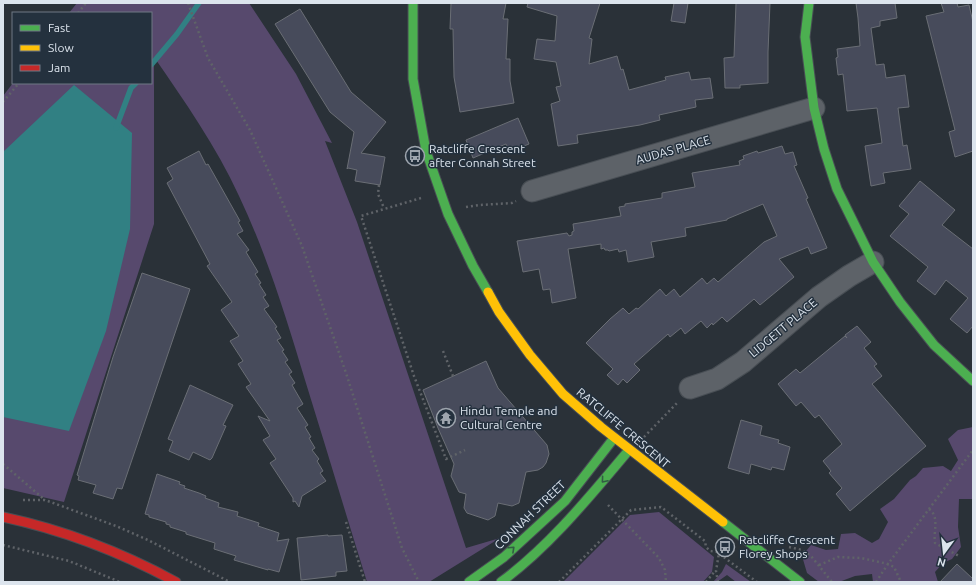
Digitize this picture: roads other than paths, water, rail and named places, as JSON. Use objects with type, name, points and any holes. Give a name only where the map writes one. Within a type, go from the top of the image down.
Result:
[{"type":"street","name":"RATCLIFFE CRESCENT","points":[[413,3],[413,79],[426,151],[448,214],[473,266],[499,312],[530,355],[563,394],[629,450],[800,582]]},
{"type":"street","points":[[810,3],[807,14],[805,37],[814,108],[824,149],[837,189],[873,262],[900,302],[934,345],[973,381]]},
{"type":"street","name":"AUDAS PLACE","points":[[532,191],[814,108]]},
{"type":"street","name":"LIDGETT PLACE","points":[[690,388],[717,379],[742,362],[819,297],[849,276],[873,262]]},
{"type":"street","name":"CONNAH STREET","points":[[469,582],[504,557],[565,501],[614,438]]},
{"type":"street","points":[[501,582],[516,571],[576,513],[629,450]]},
{"type":"street","points":[[3,518],[27,522],[89,540],[150,567],[176,582]]},
{"type":"water","points":[[74,85],[132,133],[130,229],[106,331],[69,431],[3,417],[3,152]]},
{"type":"waterway","points":[[152,64],[177,34],[199,3]]},
{"type":"waterway","points":[[116,128],[131,88],[135,84]]},
{"type":"place","name":"Ratcliffe Crescent after Connah Street","points":[[415,156]]},
{"type":"place","name":"Hindu Temple and Cultural Centre","points":[[446,418]]},
{"type":"place","name":"Ratcliffe Crescent Florey Shops","points":[[725,547]]}]
